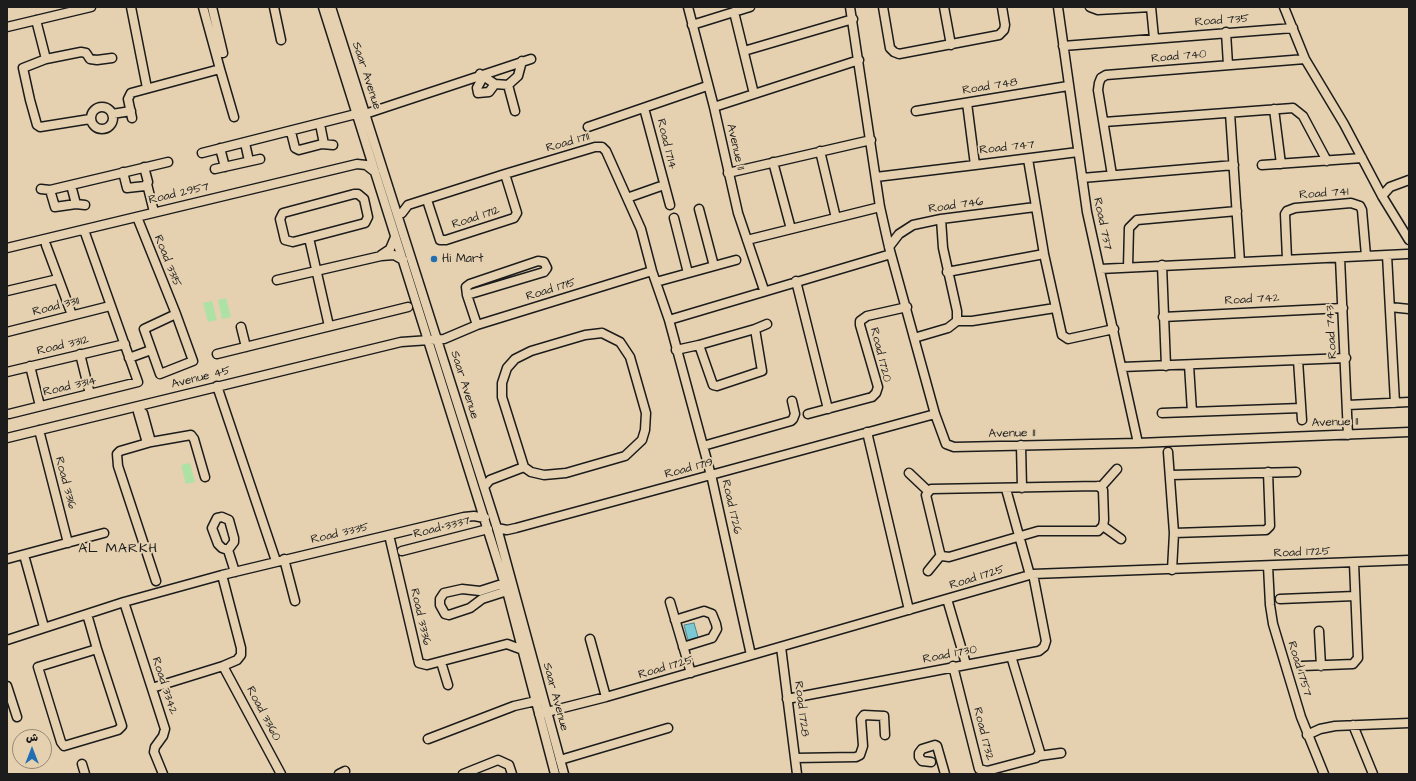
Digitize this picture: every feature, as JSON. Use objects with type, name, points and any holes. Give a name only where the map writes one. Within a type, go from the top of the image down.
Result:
[{"type":"street","points":[[7,28],[91,7]]},
{"type":"street","points":[[131,7],[147,88]]},
{"type":"street","points":[[203,7],[234,117]]},
{"type":"street","points":[[212,7],[222,53]]},
{"type":"street","points":[[274,7],[281,40]]},
{"type":"street","name":"Saar Avenue","points":[[323,7],[485,518],[506,587],[535,698],[543,715],[564,774]]},
{"type":"street","name":"Saar Avenue","points":[[331,7],[497,528],[543,715],[555,774]]},
{"type":"street","name":"Avenue 11","points":[[688,7],[707,86],[714,107],[728,173],[747,240],[764,290]]},
{"type":"street","points":[[692,25],[750,7]]},
{"type":"street","name":"Avenue 11","points":[[850,7],[880,207],[890,250],[943,441],[950,446],[1138,443],[1409,432]]},
{"type":"street","points":[[883,7],[890,48],[899,54],[999,36],[1004,30],[1005,26],[1002,7]]},
{"type":"street","points":[[944,7],[951,45]]},
{"type":"street","name":"Road 737","points":[[1058,7],[1082,178],[1100,269],[1138,443]]},
{"type":"street","points":[[1090,7],[1098,10],[1151,7],[1154,38]]},
{"type":"street","points":[[1284,7],[1305,58],[1382,196],[1409,240]]},
{"type":"street","points":[[734,12],[754,94]]},
{"type":"street","points":[[744,51],[853,19]]},
{"type":"street","points":[[36,20],[46,59]]},
{"type":"street","name":"Road 735","points":[[1063,46],[1226,32],[1293,28]]},
{"type":"street","points":[[1226,32],[1228,65]]},
{"type":"street","points":[[90,119],[44,128],[37,125],[23,68],[46,59],[81,52],[86,53],[90,58],[97,60],[112,58]]},
{"type":"street","name":"Road 740","points":[[1112,175],[1098,83],[1101,78],[1106,75],[1305,58]]},
{"type":"street","points":[[365,114],[526,60],[518,76],[508,85],[494,84],[481,76]]},
{"type":"street","points":[[714,107],[859,60]]},
{"type":"street","points":[[112,114],[131,114],[128,95],[147,88],[220,69]]},
{"type":"street","points":[[481,76],[476,88],[478,93],[489,92],[494,84]]},
{"type":"street","points":[[508,85],[515,111]]},
{"type":"street","name":"Road 1714","points":[[588,127],[707,86]]},
{"type":"street","name":"Road 748","points":[[916,111],[1068,86]]},
{"type":"street","name":"Road 747","points":[[967,103],[975,165],[1078,152]]},
{"type":"street","points":[[99,107],[108,109],[112,114],[112,122],[107,127],[103,128],[95,126],[90,119],[92,113],[99,107]]},
{"type":"street","points":[[1104,122],[1230,113],[1289,107],[1300,113],[1327,161]]},
{"type":"street","name":"Road 1714","points":[[644,108],[670,205]]},
{"type":"street","points":[[1274,109],[1282,164]]},
{"type":"street","points":[[1230,113],[1240,262]]},
{"type":"street","points":[[202,153],[291,132],[356,114]]},
{"type":"street","points":[[291,132],[297,150],[328,144],[320,124]]},
{"type":"street","points":[[728,173],[871,140]]},
{"type":"street","points":[[245,143],[248,161]]},
{"type":"street","points":[[357,164],[363,158],[367,146]]},
{"type":"street","name":"Road 1711","points":[[408,206],[504,174],[599,146],[606,151],[641,228],[652,271],[669,320]]},
{"type":"street","points":[[220,148],[224,167]]},
{"type":"street","points":[[820,151],[836,218]]},
{"type":"street","points":[[1262,165],[1362,158]]},
{"type":"street","points":[[215,169],[260,159]]},
{"type":"street","points":[[1028,159],[1044,254],[1062,335],[1065,338],[1114,329]]},
{"type":"street","points":[[41,189],[50,190],[168,162]]},
{"type":"street","points":[[773,162],[791,229]]},
{"type":"street","points":[[357,164],[366,165],[375,172]]},
{"type":"street","name":"Road 2957","points":[[7,248],[357,164]]},
{"type":"street","points":[[876,177],[975,165]]},
{"type":"street","points":[[1082,178],[1234,165]]},
{"type":"street","points":[[144,167],[154,212]]},
{"type":"street","points":[[123,172],[128,189],[147,184]]},
{"type":"street","name":"Road 1712","points":[[427,200],[440,240],[446,240],[514,218],[517,213],[504,174]]},
{"type":"street","points":[[387,180],[393,188],[427,288],[430,315]]},
{"type":"street","points":[[1382,196],[1390,187],[1409,180]]},
{"type":"street","points":[[72,185],[76,204]]},
{"type":"street","name":"Road 1714","points":[[628,198],[664,185]]},
{"type":"street","points":[[50,190],[55,207],[76,204],[85,205]]},
{"type":"street","points":[[354,194],[361,196],[368,217],[365,223],[308,238],[290,242],[285,240],[280,219],[283,213],[354,194]]},
{"type":"street","points":[[398,202],[408,206],[402,213]]},
{"type":"street","name":"Road 741","points":[[1287,259],[1285,214],[1287,211],[1295,208],[1351,203],[1360,206],[1362,210],[1366,256]]},
{"type":"street","points":[[747,240],[880,207]]},
{"type":"street","name":"Road 746","points":[[890,250],[898,234],[912,225],[941,219],[1035,207]]},
{"type":"street","points":[[699,209],[714,266]]},
{"type":"street","points":[[1128,267],[1129,228],[1137,220],[1237,211]]},
{"type":"street","name":"Road 3315","points":[[137,217],[176,314],[193,361],[160,374],[144,329],[176,314]]},
{"type":"street","points":[[674,218],[688,273]]},
{"type":"street","points":[[941,219],[942,248],[957,311],[957,322]]},
{"type":"street","points":[[84,230],[129,358],[151,350]]},
{"type":"street","points":[[381,256],[390,249],[395,236]]},
{"type":"street","points":[[308,238],[329,326]]},
{"type":"street","points":[[46,245],[72,315]]},
{"type":"street","points":[[669,320],[890,250]]},
{"type":"street","points":[[947,272],[1044,254]]},
{"type":"street","points":[[1100,269],[1407,254]]},
{"type":"street","points":[[277,280],[381,256],[394,255],[403,260]]},
{"type":"street","points":[[1387,255],[1395,403]]},
{"type":"street","name":"Road 743","points":[[1340,258],[1346,358],[1348,435]]},
{"type":"street","points":[[656,282],[736,260]]},
{"type":"street","points":[[467,295],[544,272],[547,268],[544,262],[538,261],[470,284],[466,288],[467,295],[477,325]]},
{"type":"street","points":[[1162,265],[1166,366]]},
{"type":"street","name":"Road 1715","points":[[436,336],[457,333],[477,325],[652,271]]},
{"type":"street","points":[[7,281],[8,291],[58,279]]},
{"type":"street","points":[[796,281],[828,409]]},
{"type":"street","name":"Road 3311","points":[[7,332],[110,306]]},
{"type":"street","points":[[217,354],[408,307]]},
{"type":"street","name":"Road 1720","points":[[808,414],[872,397],[876,393],[878,387],[860,321],[867,316],[907,307]]},
{"type":"street","points":[[1390,307],[1409,309]]},
{"type":"street","points":[[914,338],[948,328],[957,322],[1056,308]]},
{"type":"street","name":"Road 742","points":[[1163,317],[1342,308]]},
{"type":"street","name":"Road 1726","points":[[669,320],[711,475],[751,655]]},
{"type":"street","points":[[676,350],[755,329],[767,324]]},
{"type":"street","points":[[241,327],[246,347]]},
{"type":"street","points":[[699,344],[711,384],[717,386],[762,371],[755,329]]},
{"type":"street","points":[[484,487],[490,480],[524,467],[540,475],[566,473],[626,456],[642,440],[645,430],[646,413],[630,357],[620,342],[602,333],[587,334],[531,351],[515,359],[510,364],[503,378],[501,392],[524,467]]},
{"type":"street","name":"Avenue 45","points":[[7,438],[139,408],[217,386],[401,342],[436,336]]},
{"type":"street","name":"Road 3312","points":[[7,372],[125,344]]},
{"type":"street","points":[[80,354],[90,394]]},
{"type":"street","name":"Road 3314","points":[[8,414],[136,384],[138,380],[129,358]]},
{"type":"street","points":[[1122,367],[1346,358]]},
{"type":"street","points":[[1298,360],[1302,420]]},
{"type":"street","points":[[1189,365],[1192,412]]},
{"type":"street","points":[[30,366],[40,406]]},
{"type":"street","points":[[217,386],[295,601]]},
{"type":"street","points":[[703,446],[791,421],[795,414],[792,401]]},
{"type":"street","points":[[1348,405],[1409,402]]},
{"type":"street","points":[[139,408],[138,412],[149,443]]},
{"type":"street","points":[[1162,413],[1301,408]]},
{"type":"street","name":"Road 1719","points":[[497,528],[507,530],[516,528],[935,414]]},
{"type":"street","name":"Road 3316","points":[[39,430],[68,543]]},
{"type":"street","points":[[867,432],[909,610]]},
{"type":"street","points":[[156,581],[116,459],[117,454],[120,450],[191,435],[194,439],[205,477]]},
{"type":"street","points":[[1021,445],[1022,488]]},
{"type":"street","points":[[1168,452],[1171,475],[1175,570]]},
{"type":"street","points":[[941,555],[926,495],[928,491],[934,488],[1006,489],[1100,487],[1117,469]]},
{"type":"street","points":[[480,474],[488,476],[507,470],[515,470]]},
{"type":"street","points":[[1174,537],[1268,529],[1268,472]]},
{"type":"street","points":[[1171,475],[1296,472]]},
{"type":"street","points":[[909,473],[928,491]]},
{"type":"street","points":[[941,555],[949,557],[1038,531],[1098,531],[1103,526],[1104,494],[1100,487]]},
{"type":"street","name":"Road 1730","points":[[787,699],[953,666],[1040,651],[1044,647],[1046,641],[1032,574],[1019,537],[1006,489]]},
{"type":"street","points":[[464,517],[474,508],[478,497]]},
{"type":"street","name":"Road 3335","points":[[7,640],[124,602],[280,560],[464,517],[474,516],[485,518]]},
{"type":"street","points":[[1103,526],[1122,539]]},
{"type":"street","name":"Road 1719","points":[[501,543],[516,528]]},
{"type":"street","name":"Road 3337","points":[[402,551],[488,529]]},
{"type":"street","points":[[7,559],[104,533]]},
{"type":"street","name":"Road 3336","points":[[389,535],[418,660],[424,665],[441,662],[507,644]]},
{"type":"street","points":[[228,550],[235,572]]},
{"type":"street","points":[[24,555],[44,627]]},
{"type":"street","points":[[928,571],[941,555]]},
{"type":"street","name":"Road 1725","points":[[543,715],[1032,574],[1175,570],[1409,560]]},
{"type":"street","points":[[1302,666],[1353,664],[1358,658],[1354,563]]},
{"type":"street","name":"Road 1757","points":[[1268,566],[1272,618],[1307,735],[1324,774]]},
{"type":"street","points":[[152,688],[223,666],[237,660],[241,655],[241,648],[222,575]]},
{"type":"street","points":[[506,587],[482,599],[470,608],[449,615],[445,614],[440,605],[440,600],[444,593],[462,589],[480,591],[506,587]]},
{"type":"street","points":[[1280,600],[1355,596]]},
{"type":"street","points":[[947,599],[966,664]]},
{"type":"street","name":"Road 3342","points":[[124,602],[165,729],[163,736],[154,747],[154,752],[163,774]]},
{"type":"street","points":[[670,602],[691,673]]},
{"type":"street","points":[[675,620],[704,611],[712,614],[716,624],[716,634],[712,638],[683,647]]},
{"type":"street","points":[[87,614],[122,726],[118,730],[64,746],[61,742],[38,667],[97,649]]},
{"type":"street","points":[[1319,631],[1321,666]]},
{"type":"street","points":[[518,632],[507,644],[523,650]]},
{"type":"street","points":[[590,639],[606,697]]},
{"type":"street","name":"Road 1728","points":[[781,647],[797,774]]},
{"type":"street","points":[[1011,656],[1039,748],[1039,756]]},
{"type":"street","points":[[441,662],[448,685]]},
{"type":"street","name":"Road 3360","points":[[223,666],[281,774]]},
{"type":"street","name":"Road 1732","points":[[953,666],[981,771],[987,771],[1033,760],[1039,756],[1061,753]]},
{"type":"street","points":[[7,686],[17,717]]},
{"type":"street","points":[[428,739],[535,698]]},
{"type":"street","points":[[795,758],[856,757],[860,755],[863,746],[861,719],[864,715],[884,716],[885,736]]},
{"type":"street","points":[[1307,735],[1325,728],[1409,723]]},
{"type":"street","points":[[1354,726],[1373,774]]},
{"type":"street","points":[[560,760],[668,728]]},
{"type":"street","points":[[931,762],[922,761],[919,757],[919,753],[922,749],[935,745],[937,746],[945,774]]},
{"type":"street","points":[[463,774],[498,760],[509,765],[512,774]]},
{"type":"street","points":[[82,764],[85,774]]},
{"type":"green space","points":[[226,298],[231,317],[222,319],[218,300]]},
{"type":"green space","points":[[212,301],[217,320],[208,322],[203,303]]},
{"type":"green space","points":[[190,463],[195,482],[186,484],[181,465]]},
{"type":"water","points":[[694,623],[698,637],[688,640],[684,625]]},
{"type":"place","name":"Hi Mart","points":[[434,259]]},
{"type":"district","name":"AL MARKH","points":[[118,549]]}]
